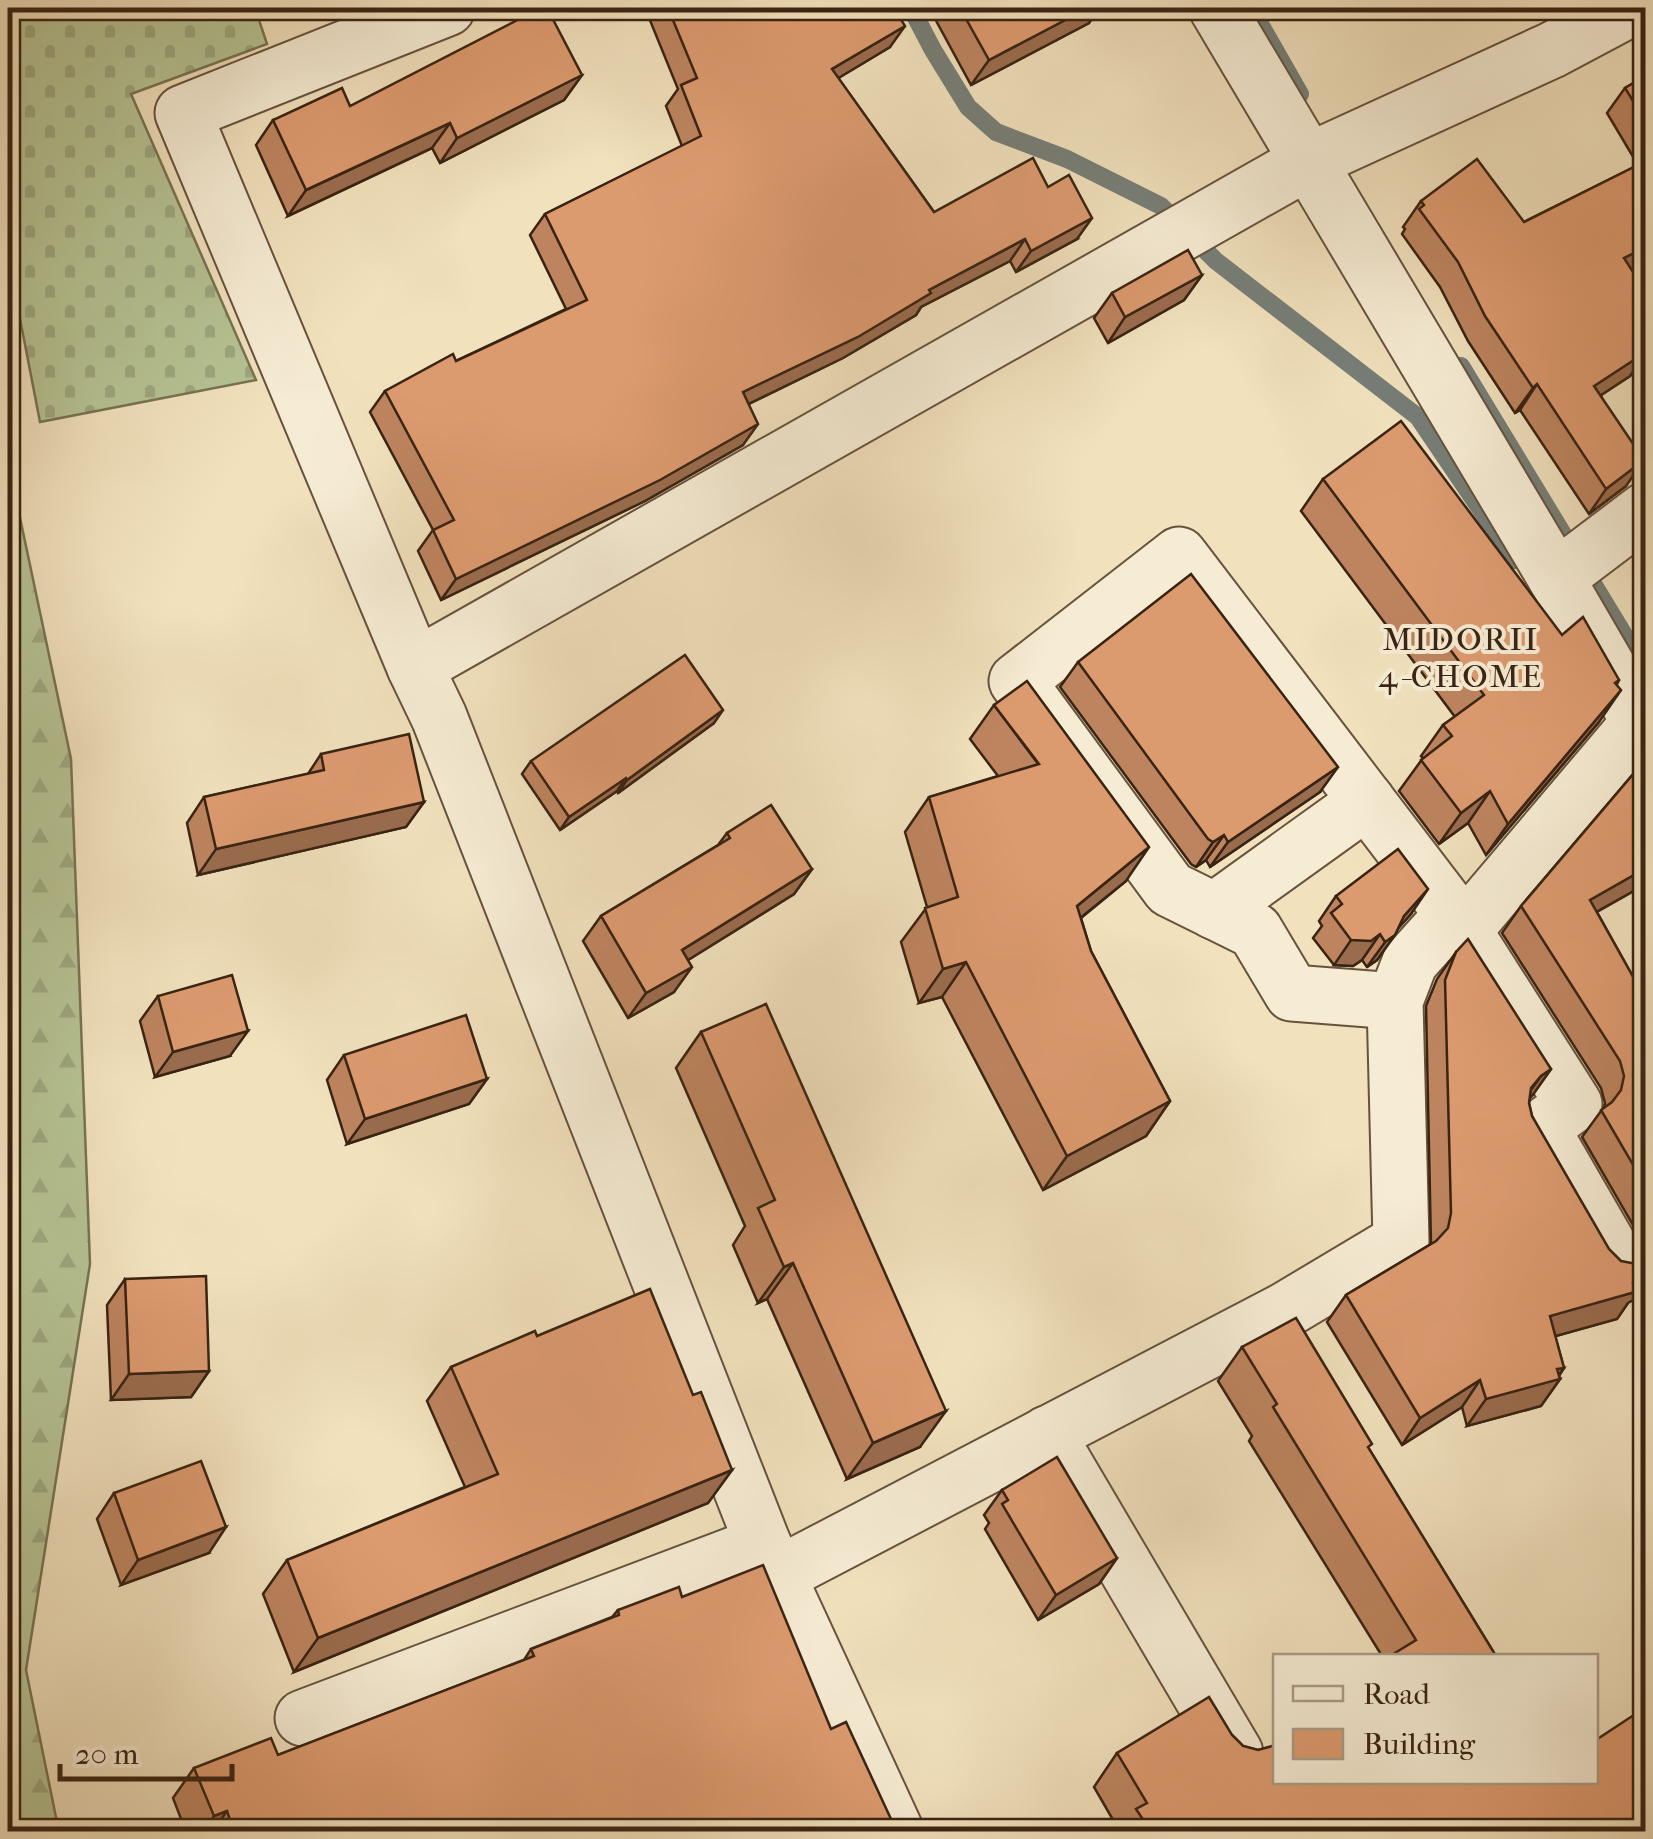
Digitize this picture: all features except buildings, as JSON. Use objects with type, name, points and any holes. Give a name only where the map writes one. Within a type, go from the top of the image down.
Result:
[{"type":"street","points":[[447,8],[183,113],[446,735],[771,1559],[896,1832]]},
{"type":"street","points":[[302,1718],[771,1559],[1048,1434],[1284,1311],[1401,1241],[1395,1001],[1410,962],[1458,922],[1642,728],[1217,8]]},
{"type":"street","points":[[415,667],[1309,160],[1552,50],[1631,8]]},
{"type":"street","points":[[1556,578],[1646,510]]},
{"type":"street","points":[[1395,1001],[1292,993],[1256,932],[1170,889],[1017,681],[1179,555],[1458,922],[1574,1104],[1541,1128],[1617,1260]]},
{"type":"street","points":[[1214,911],[1367,801]]},
{"type":"street","points":[[1284,1311],[1314,1360]]},
{"type":"street","points":[[1048,1434],[1236,1753]]},
{"type":"green space","points":[[8,8],[255,8],[267,44],[131,94],[256,380],[40,422],[8,257]]},
{"type":"green space","points":[[8,461],[71,759],[90,1264],[26,1670],[59,1832],[8,1831]]},
{"type":"waterway","points":[[911,8],[968,107],[996,132],[1067,159],[1161,206],[1216,261],[1418,417],[1515,560]]},
{"type":"waterway","points":[[1251,8],[1300,94]]},
{"type":"waterway","points":[[1461,366],[1646,671]]},
{"type":"district","name":"MIDORII 4-CHOME","points":[[1461,658]]}]
